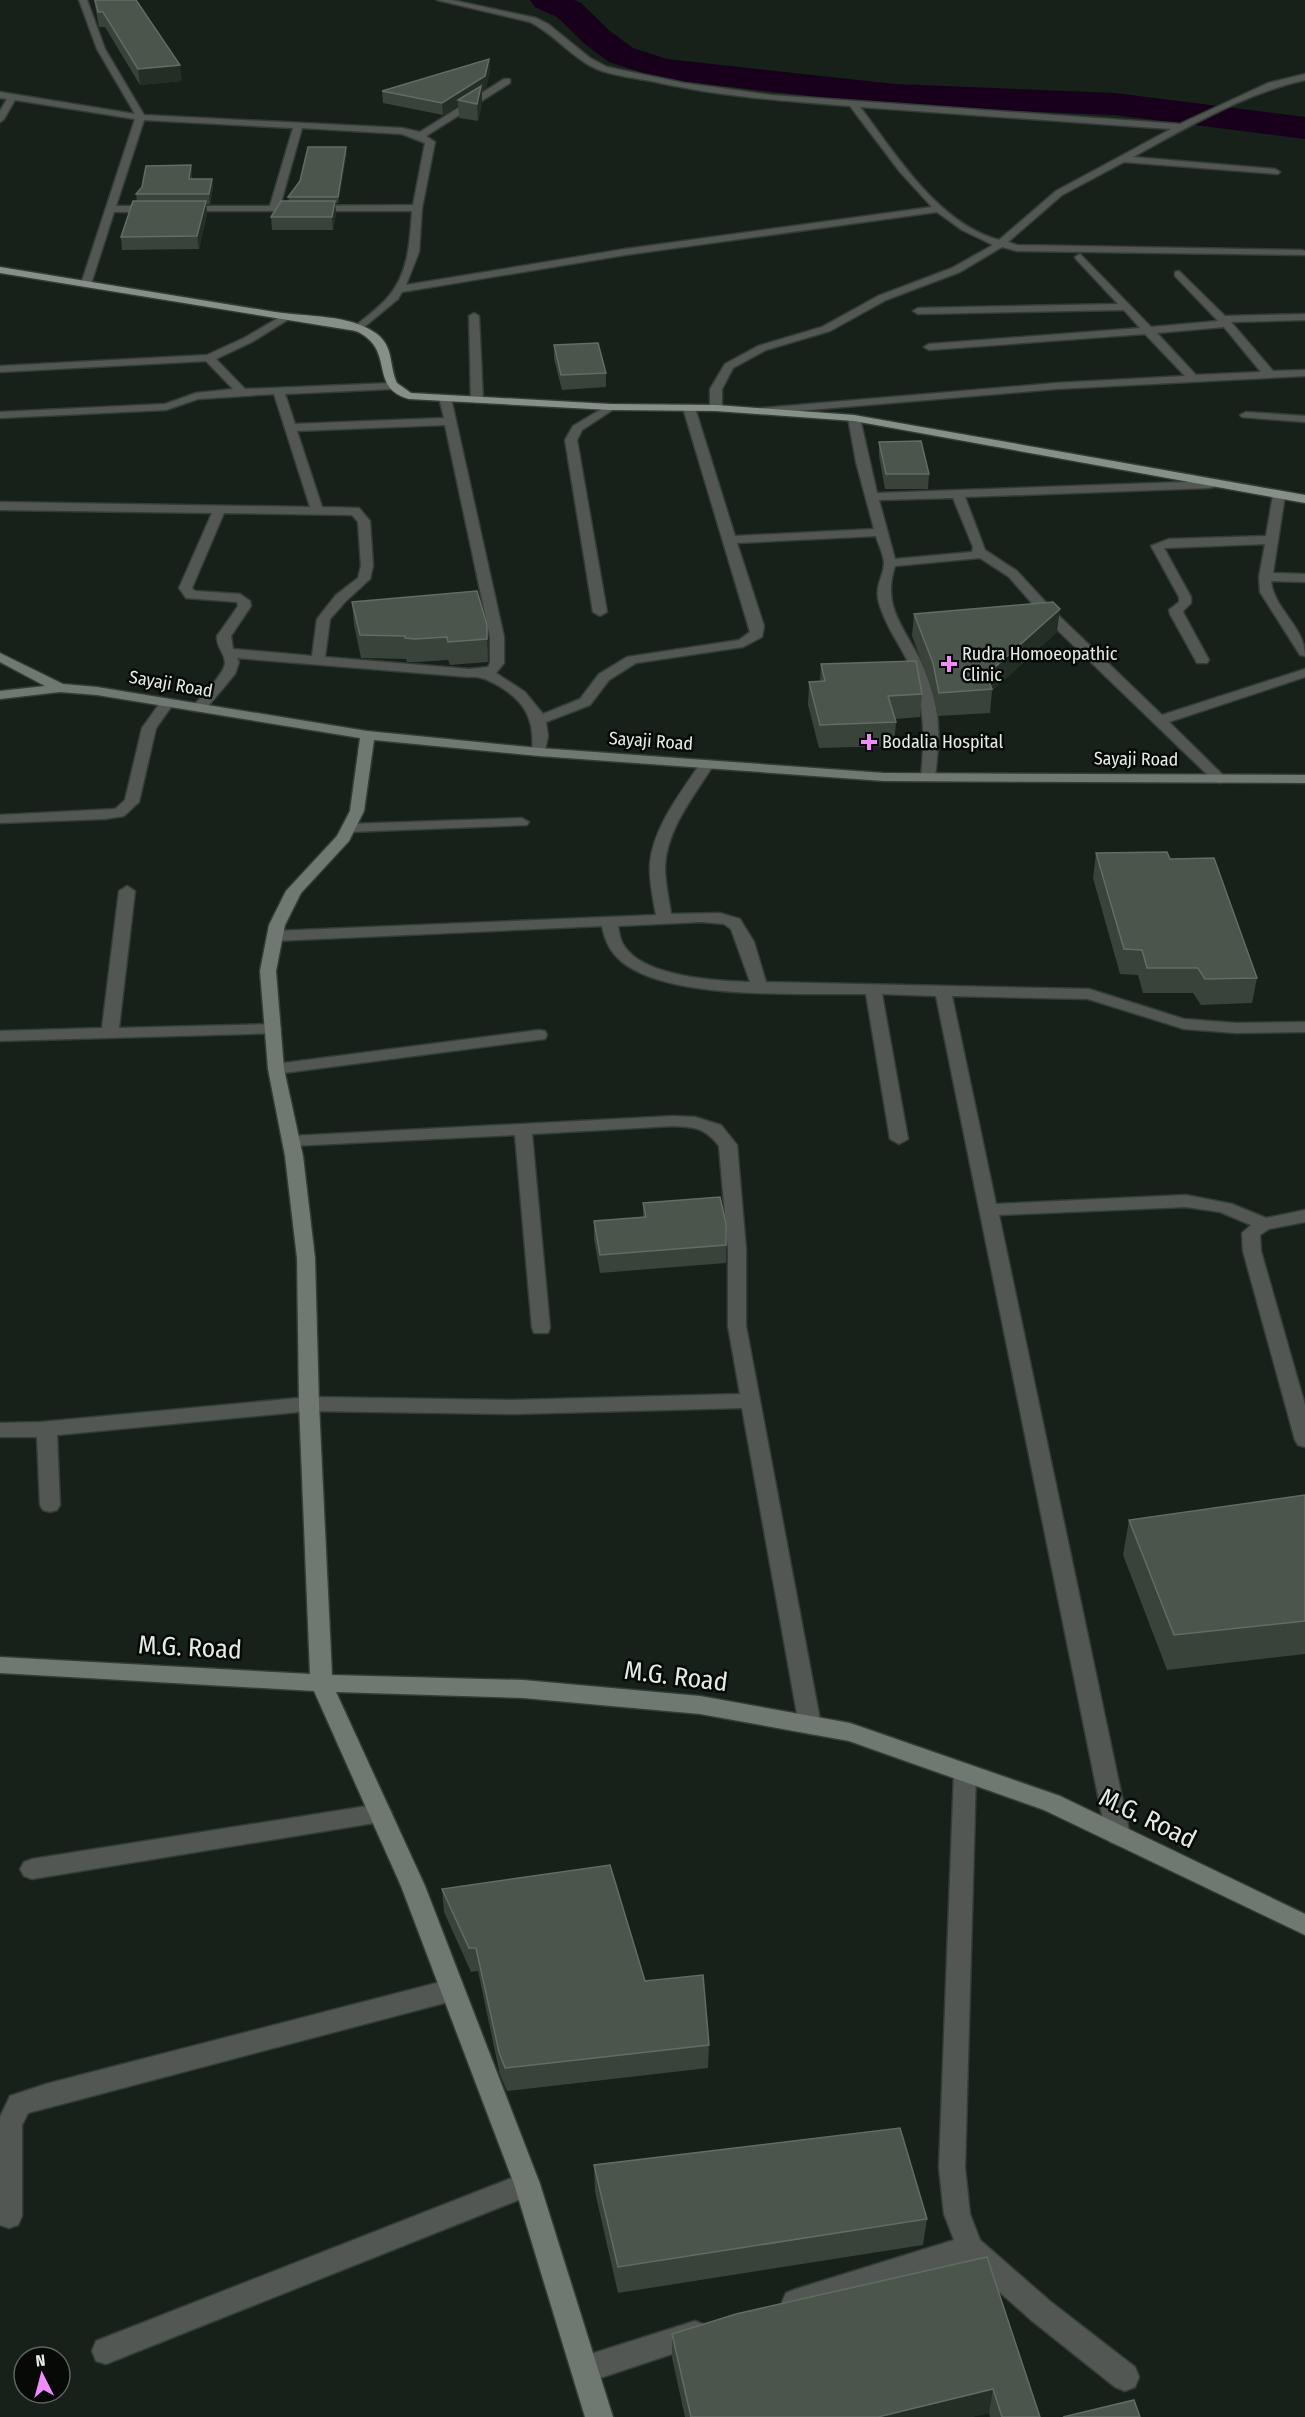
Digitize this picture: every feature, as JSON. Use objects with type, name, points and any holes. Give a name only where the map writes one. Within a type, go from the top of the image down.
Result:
[{"type":"main road","points":[[0,270],[285,317],[324,321],[358,329],[377,339],[384,353],[394,390],[409,396],[610,406],[716,408],[854,418],[1210,484],[1305,498]]},
{"type":"main road","points":[[0,657],[60,688]]},
{"type":"main road","name":"Sayaji Road","points":[[0,696],[60,688],[97,691],[367,735],[539,752],[884,777],[1305,779]]},
{"type":"main road","points":[[367,735],[364,774],[357,812],[344,838],[322,864],[294,891],[277,925],[268,971],[276,1069],[291,1141],[306,1258],[309,1404],[321,1683],[413,1886],[527,2184],[599,2417]]},
{"type":"main road","name":"M.G. Road","points":[[0,1665],[321,1683],[524,1689],[700,1705],[850,1732],[1052,1803],[1305,1925]]},
{"type":"street","points":[[83,0],[101,49],[139,110],[140,117],[86,284]]},
{"type":"street","points":[[441,0],[533,20],[545,26],[587,60],[625,74],[684,86],[760,96],[1182,127]]},
{"type":"street","points":[[716,408],[716,389],[729,366],[762,348],[826,329],[882,298],[956,270],[999,245],[1059,193],[1215,109],[1271,85],[1305,77]]},
{"type":"street","points":[[420,136],[507,81]]},
{"type":"street","points":[[0,95],[140,117],[402,131],[420,136],[430,142],[417,208],[414,252],[405,278],[394,297],[358,329]]},
{"type":"street","points":[[0,119],[12,97]]},
{"type":"street","points":[[852,103],[938,209],[965,229],[999,245],[1017,248],[1302,253]]},
{"type":"street","points":[[274,209],[298,126]]},
{"type":"street","points":[[1123,159],[1275,172]]},
{"type":"street","points":[[110,210],[417,208]]},
{"type":"street","points":[[399,289],[625,252],[938,209]]},
{"type":"street","points":[[1080,257],[1124,307],[1192,377]]},
{"type":"street","points":[[1179,274],[1225,322],[1269,374]]},
{"type":"street","points":[[918,311],[1124,307]]},
{"type":"street","points":[[474,316],[477,400]]},
{"type":"street","points":[[0,369],[208,358],[248,340],[285,317]]},
{"type":"street","points":[[929,347],[1305,317]]},
{"type":"street","points":[[208,358],[242,392]]},
{"type":"street","points":[[761,411],[1033,387],[1192,377],[1305,373]]},
{"type":"street","points":[[0,415],[166,407],[196,396],[242,392],[392,386]]},
{"type":"street","points":[[278,390],[317,509]]},
{"type":"street","points":[[445,398],[497,637],[497,663],[493,670],[485,673]]},
{"type":"street","points":[[600,612],[571,440],[577,428],[610,406]]},
{"type":"street","points":[[539,720],[585,702],[604,677],[632,660],[753,639],[757,634],[757,626],[689,408]]},
{"type":"street","points":[[1246,415],[1305,419]]},
{"type":"street","points":[[854,418],[862,462],[890,563],[884,581],[884,600],[903,631],[928,701],[932,738],[928,777]]},
{"type":"street","points":[[291,428],[450,421]]},
{"type":"street","points":[[872,497],[1210,484]]},
{"type":"street","points":[[957,494],[980,552],[1013,574],[1043,615],[1220,779]]},
{"type":"street","points":[[1279,495],[1265,577],[1266,592],[1305,652]]},
{"type":"street","points":[[0,506],[219,510],[345,509],[361,515],[367,566],[363,579],[341,598],[324,619],[318,661]]},
{"type":"street","points":[[199,708],[230,671],[232,662],[223,642],[224,636],[245,606],[244,601],[233,597],[191,595],[185,588],[219,510]]},
{"type":"street","points":[[730,540],[882,532]]},
{"type":"street","points":[[1202,660],[1177,614],[1176,610],[1185,603],[1185,597],[1157,546],[1169,543],[1271,540]]},
{"type":"street","points":[[890,563],[968,557],[980,552]]},
{"type":"street","points":[[1265,577],[1305,578]]},
{"type":"street","points":[[228,653],[485,673],[509,685],[527,700],[539,720],[542,734],[539,752]]},
{"type":"street","points":[[1159,721],[1305,673]]},
{"type":"street","points":[[0,819],[105,814],[125,809],[132,802],[149,728],[167,703]]},
{"type":"street","points":[[664,918],[658,861],[661,846],[670,825],[707,764]]},
{"type":"street","points":[[349,828],[522,822]]},
{"type":"street","points":[[110,1033],[127,891]]},
{"type":"street","points":[[275,936],[664,918],[725,919],[736,923],[760,987]]},
{"type":"street","points":[[609,921],[616,947],[634,964],[663,974],[722,986],[1089,994],[1118,1001],[1169,1021],[1196,1025],[1305,1027]]},
{"type":"street","points":[[873,990],[899,1139]]},
{"type":"street","points":[[944,991],[1118,1835]]},
{"type":"street","points":[[0,1036],[273,1029]]},
{"type":"street","points":[[276,1069],[539,1035]]},
{"type":"street","points":[[291,1141],[674,1121],[695,1122],[716,1129],[728,1145],[737,1249],[737,1326],[810,1725]]},
{"type":"street","points":[[523,1129],[541,1328]]},
{"type":"street","points":[[989,1210],[1195,1202],[1214,1203],[1264,1224]]},
{"type":"street","points":[[1305,1216],[1264,1224],[1251,1233],[1252,1251],[1305,1440]]},
{"type":"street","points":[[0,1430],[40,1429],[309,1404],[514,1407],[749,1401]]},
{"type":"street","points":[[40,1429],[47,1434],[49,1443],[50,1506]]},
{"type":"street","points":[[966,1773],[952,2168],[957,2214],[970,2248],[1041,2311],[1125,2376]]},
{"type":"street","points":[[32,1869],[380,1813]]},
{"type":"street","points":[[9,2216],[9,2125],[19,2104],[46,2095],[452,1990]]},
{"type":"street","points":[[105,2351],[527,2184]]},
{"type":"street","points":[[766,2312],[970,2248]]},
{"type":"street","points":[[585,2368],[721,2326]]},
{"type":"building","points":[[95,0],[136,0],[180,65],[138,69],[103,12],[98,12]]},
{"type":"building","points":[[489,59],[485,76],[442,103],[382,91]]},
{"type":"building","points":[[481,86],[477,104],[458,100]]},
{"type":"building","points":[[308,147],[346,147],[338,197],[288,197],[300,181]]},
{"type":"building","points":[[191,165],[189,179],[212,179],[209,194],[136,194],[142,187],[146,166]]},
{"type":"building","points":[[133,201],[206,201],[197,236],[121,237]]},
{"type":"building","points":[[281,201],[335,201],[332,217],[271,217]]},
{"type":"building","points":[[598,343],[606,373],[561,375],[554,345]]},
{"type":"building","points":[[921,441],[929,474],[886,474],[879,442]]},
{"type":"building","points":[[477,591],[487,625],[487,639],[448,642],[447,637],[415,639],[405,638],[405,636],[360,635],[352,602]]},
{"type":"building","points":[[1053,602],[1060,609],[986,675],[992,689],[939,693],[933,663],[914,614]]},
{"type":"building","points":[[916,661],[922,694],[888,696],[896,722],[820,725],[809,682],[825,681],[821,664]]},
{"type":"building","points":[[1167,852],[1170,859],[1214,858],[1257,978],[1205,979],[1198,968],[1147,968],[1142,950],[1124,949],[1096,853]]},
{"type":"building","points":[[720,1197],[726,1224],[726,1245],[600,1255],[594,1221],[646,1217],[643,1203]]},
{"type":"building","points":[[1305,1495],[1305,1621],[1174,1635],[1129,1520]]},
{"type":"building","points":[[610,1865],[645,1981],[703,1975],[709,2045],[505,2068],[499,2052],[476,1948],[469,1948],[442,1889]]},
{"type":"building","points":[[900,2128],[927,2219],[618,2267],[594,2165]]},
{"type":"building","points":[[987,2257],[1040,2417],[1002,2417],[993,2389],[878,2417],[691,2417],[672,2334],[736,2314]]},
{"type":"building","points":[[1134,2400],[1140,2417],[1063,2417]]},
{"type":"waterway","points":[[546,0],[569,10],[598,38],[621,55],[662,69],[895,95],[1115,104],[1305,128]]},
{"type":"place","name":"Rudra Homoeopathic Clinic","points":[[949,664]]},
{"type":"place","name":"Bodalia Hospital","points":[[869,742]]}]
